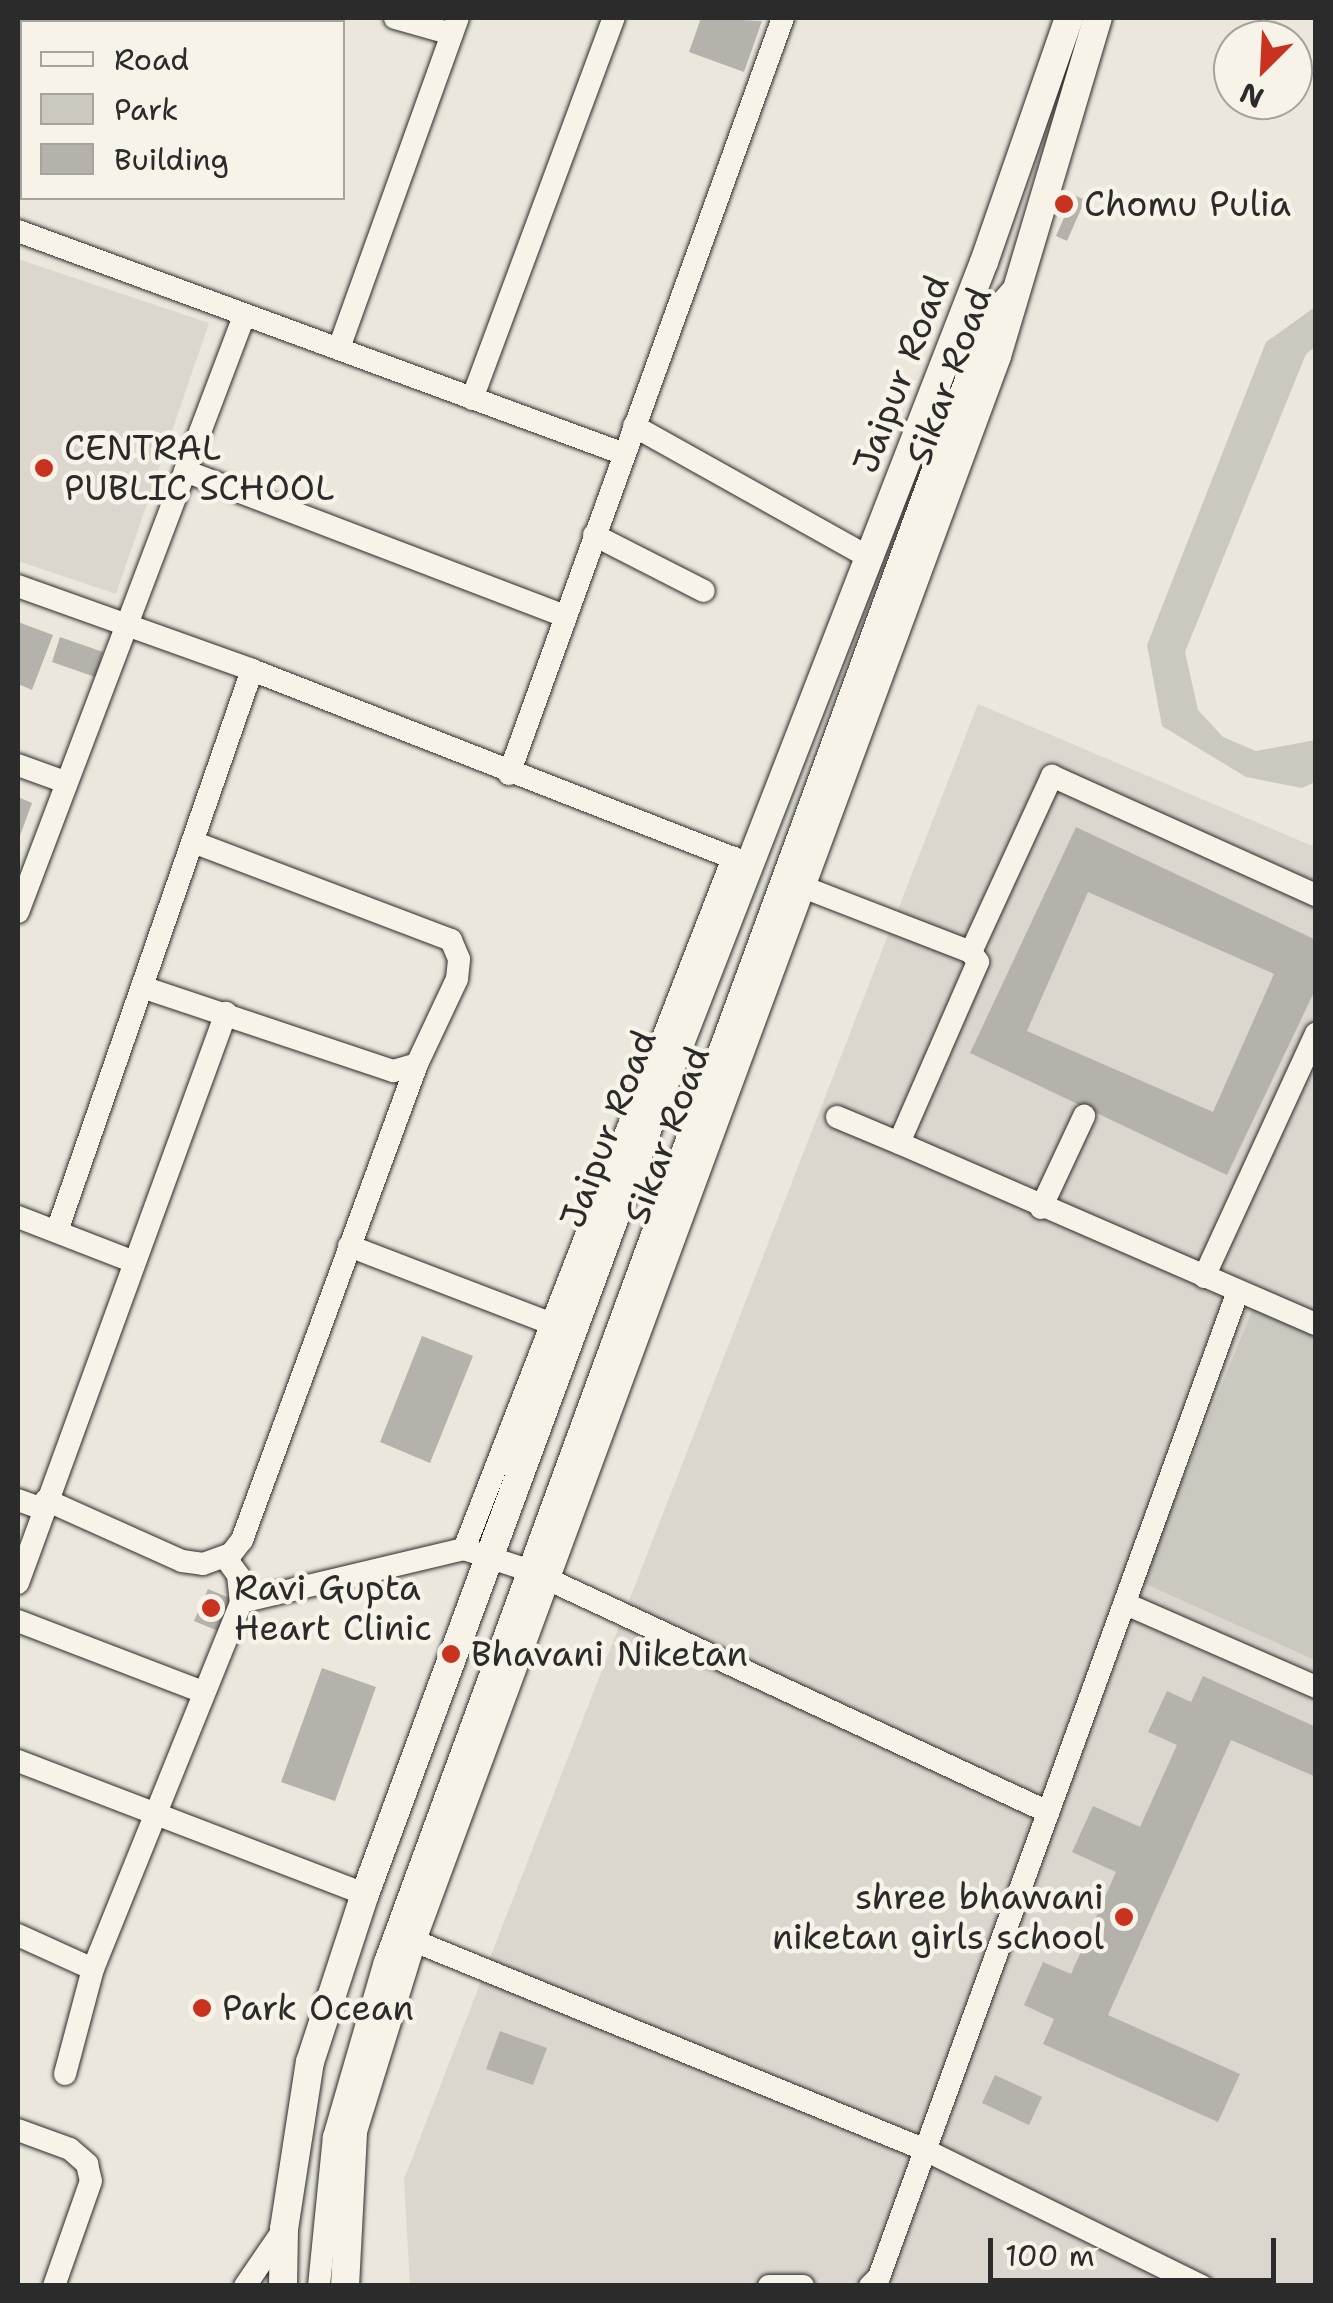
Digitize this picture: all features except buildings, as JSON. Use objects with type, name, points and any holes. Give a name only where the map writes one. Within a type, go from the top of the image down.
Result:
[{"type":"main road","name":"Jaipur Road","points":[[283,2286],[284,2228],[310,2062],[477,1551],[742,861],[870,558],[984,262],[1069,18]]},
{"type":"main road","name":"Sikar Road","points":[[345,2286],[344,2214],[354,2130],[412,1940],[538,1574],[1025,276],[1098,18]]},
{"type":"street","points":[[339,348],[455,26],[395,18]]},
{"type":"street","points":[[472,398],[614,18]]},
{"type":"street","points":[[510,774],[783,18]]},
{"type":"street","points":[[18,232],[624,454]]},
{"type":"street","points":[[984,262],[989,317]]},
{"type":"street","points":[[319,2286],[334,2137],[349,2072],[538,1574],[989,317],[1025,276]]},
{"type":"street","points":[[18,912],[123,624],[244,316]]},
{"type":"street","points":[[634,426],[870,558]]},
{"type":"street","points":[[185,472],[565,616]]},
{"type":"street","points":[[594,535],[704,591]]},
{"type":"street","points":[[18,586],[252,670],[510,774],[742,861]]},
{"type":"street","points":[[57,1231],[145,988],[252,670]]},
{"type":"street","points":[[18,765],[65,782]]},
{"type":"street","points":[[971,952],[1052,776],[1316,895]]},
{"type":"street","points":[[18,1500],[45,1505],[182,1561],[203,1564],[226,1557],[242,1540],[416,1064],[457,979],[459,958],[450,940],[193,842]]},
{"type":"street","points":[[798,884],[971,952],[978,962],[899,1144]]},
{"type":"street","points":[[145,988],[362,1066],[393,1071],[416,1064]]},
{"type":"street","points":[[18,1583],[226,1014]]},
{"type":"street","points":[[1204,1277],[1316,1033]]},
{"type":"street","points":[[1040,1208],[1084,1116]]},
{"type":"street","points":[[837,1117],[1040,1208],[1316,1324]]},
{"type":"street","points":[[18,1216],[134,1262]]},
{"type":"street","points":[[349,1246],[562,1328]]},
{"type":"street","points":[[870,2286],[879,2277],[1238,1291]]},
{"type":"street","points":[[241,1602],[477,1551],[538,1574],[1048,1812]]},
{"type":"street","points":[[65,2074],[93,1969],[161,1812],[203,1692],[241,1602],[238,1575],[226,1557]]},
{"type":"street","points":[[1126,1604],[1316,1687]]},
{"type":"street","points":[[18,1621],[203,1692]]},
{"type":"street","points":[[18,1761],[161,1812],[365,1894]]},
{"type":"street","points":[[18,1936],[93,1969]]},
{"type":"street","points":[[412,1940],[923,2149],[1202,2286]]},
{"type":"street","points":[[18,2130],[70,2149],[87,2164],[90,2181],[54,2286]]},
{"type":"street","points":[[246,2286],[284,2228]]},
{"type":"street","points":[[769,2286],[802,2286]]},
{"type":"shaded area","points":[[18,259],[209,323],[116,594],[18,561]]},
{"type":"shaded area","points":[[978,704],[1315,847],[1315,2285],[410,2285],[404,2179]]},
{"type":"green space","points":[[1315,307],[1315,347],[1306,354],[1185,652],[1198,710],[1223,737],[1256,751],[1315,740],[1315,782],[1302,788],[1246,777],[1162,726],[1147,645],[1266,342]]},
{"type":"green space","points":[[1259,1294],[1315,1320],[1315,1660],[1141,1582]]},
{"type":"place","name":"Chomu Pulia","points":[[1064,204]]},
{"type":"place","name":"CENTRAL PUBLIC SCHOOL","points":[[44,468]]},
{"type":"place","name":"Ravi Gupta Heart Clinic","points":[[211,1608]]},
{"type":"place","name":"Bhavani Niketan","points":[[451,1654]]},
{"type":"place","name":"shree bhawani niketan girls school","points":[[1124,1917]]},
{"type":"place","name":"Park Ocean","points":[[202,2008]]}]
